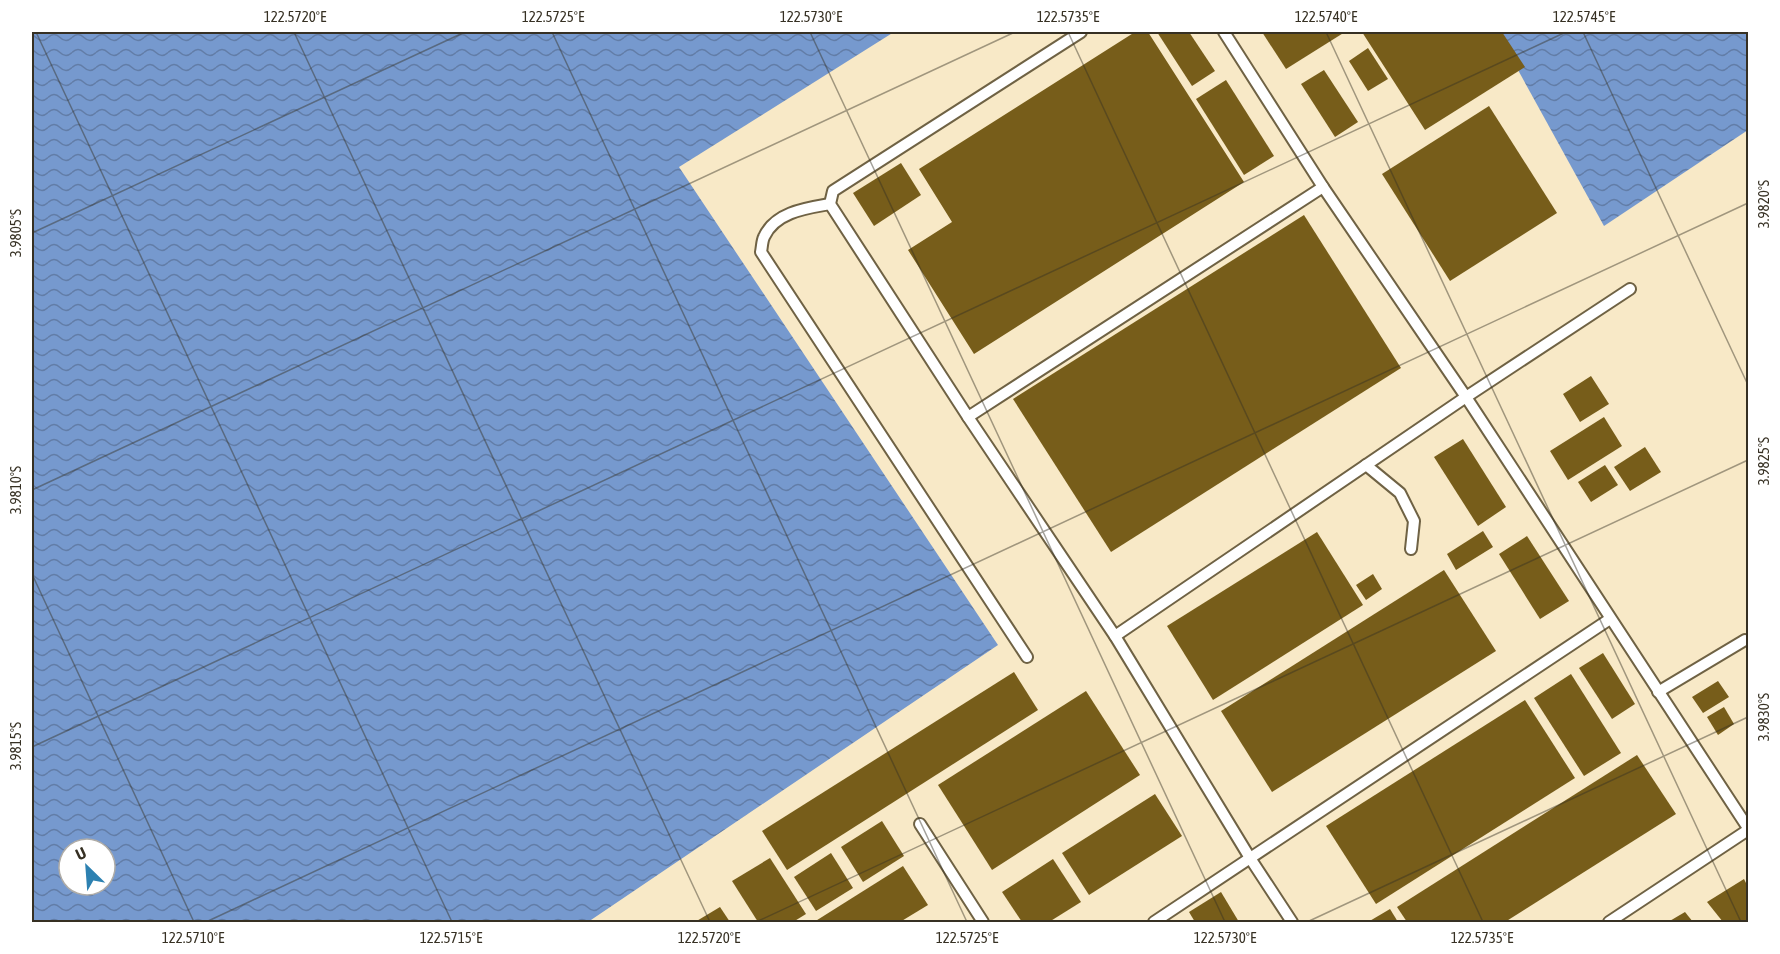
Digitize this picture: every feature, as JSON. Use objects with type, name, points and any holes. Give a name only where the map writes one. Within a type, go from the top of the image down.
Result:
[{"type":"lane","points":[[1081,32],[833,191],[830,204],[968,417],[1115,636],[1250,858],[1292,922]]},
{"type":"lane","points":[[1224,32],[1323,187],[1466,397],[1749,829],[1609,922]]},
{"type":"lane","points":[[968,417],[1323,187]]},
{"type":"lane","points":[[830,204],[800,210],[776,221],[764,237],[761,252],[1027,657]]},
{"type":"lane","points":[[1115,636],[1466,397],[1630,289]]},
{"type":"lane","points":[[1366,465],[1400,493],[1414,521],[1411,549]]},
{"type":"lane","points":[[1154,922],[1610,620]]},
{"type":"lane","points":[[1658,692],[1745,640]]},
{"type":"lane","points":[[920,824],[983,922]]},
{"type":"water","points":[[32,32],[894,32],[679,167],[998,645],[588,922],[32,922]]},
{"type":"water","points":[[1497,32],[1748,32],[1748,130],[1604,226]]},
{"type":"building","points":[[1135,32],[1148,32],[1244,182],[974,354],[908,250],[952,222],[919,169]]},
{"type":"building","points":[[1157,32],[1189,32],[1215,71],[1192,86]]},
{"type":"building","points":[[1262,32],[1345,32],[1286,69]]},
{"type":"building","points":[[1362,32],[1502,32],[1525,67],[1425,130]]},
{"type":"building","points":[[1368,48],[1388,79],[1368,91],[1349,61]]},
{"type":"building","points":[[1324,70],[1358,122],[1335,137],[1301,84]]},
{"type":"building","points":[[1226,80],[1274,156],[1244,175],[1196,99]]},
{"type":"building","points":[[1489,106],[1557,213],[1450,281],[1382,174]]},
{"type":"building","points":[[901,163],[921,195],[874,226],[853,193]]},
{"type":"building","points":[[1304,215],[1401,368],[1111,552],[1013,399]]},
{"type":"building","points":[[1591,376],[1609,404],[1580,422],[1563,394]]},
{"type":"building","points":[[1604,417],[1622,446],[1568,480],[1550,451]]},
{"type":"building","points":[[1463,439],[1506,507],[1478,526],[1434,457]]},
{"type":"building","points":[[1645,447],[1661,472],[1630,491],[1614,467]]},
{"type":"building","points":[[1605,465],[1618,485],[1591,502],[1578,482]]},
{"type":"building","points":[[1483,531],[1493,547],[1456,570],[1447,554]]},
{"type":"building","points":[[1317,532],[1363,605],[1213,700],[1167,626]]},
{"type":"building","points":[[1527,536],[1569,601],[1540,619],[1499,554]]},
{"type":"building","points":[[1444,570],[1496,651],[1272,792],[1221,711]]},
{"type":"building","points":[[1373,574],[1382,589],[1366,600],[1356,585]]},
{"type":"building","points":[[1603,653],[1635,704],[1612,719],[1579,668]]},
{"type":"building","points":[[1014,672],[1038,710],[787,870],[762,831]]},
{"type":"building","points":[[1571,674],[1621,753],[1584,776],[1534,698]]},
{"type":"building","points":[[1718,681],[1729,697],[1703,713],[1692,697]]},
{"type":"building","points":[[1086,691],[1140,775],[992,870],[938,785]]},
{"type":"building","points":[[1525,700],[1575,778],[1376,904],[1326,826]]},
{"type":"building","points":[[1724,707],[1734,724],[1718,735],[1707,717]]},
{"type":"building","points":[[1637,755],[1676,814],[1505,922],[1407,922],[1397,907]]},
{"type":"building","points":[[1155,794],[1182,836],[1089,895],[1062,853]]},
{"type":"building","points":[[882,821],[904,856],[863,882],[841,847]]},
{"type":"building","points":[[831,853],[853,888],[816,911],[794,877]]},
{"type":"building","points":[[770,858],[806,914],[793,922],[758,922],[732,881]]},
{"type":"building","points":[[1053,859],[1081,902],[1049,922],[1022,922],[1002,892]]},
{"type":"building","points":[[903,866],[928,905],[900,922],[814,922]]},
{"type":"building","points":[[1744,879],[1748,887],[1748,922],[1723,922],[1707,902]]},
{"type":"building","points":[[1221,892],[1239,922],[1195,922],[1189,912]]},
{"type":"building","points":[[720,907],[730,922],[695,922]]},
{"type":"building","points":[[1390,909],[1398,922],[1368,922]]},
{"type":"building","points":[[1685,912],[1693,922],[1668,922]]}]
